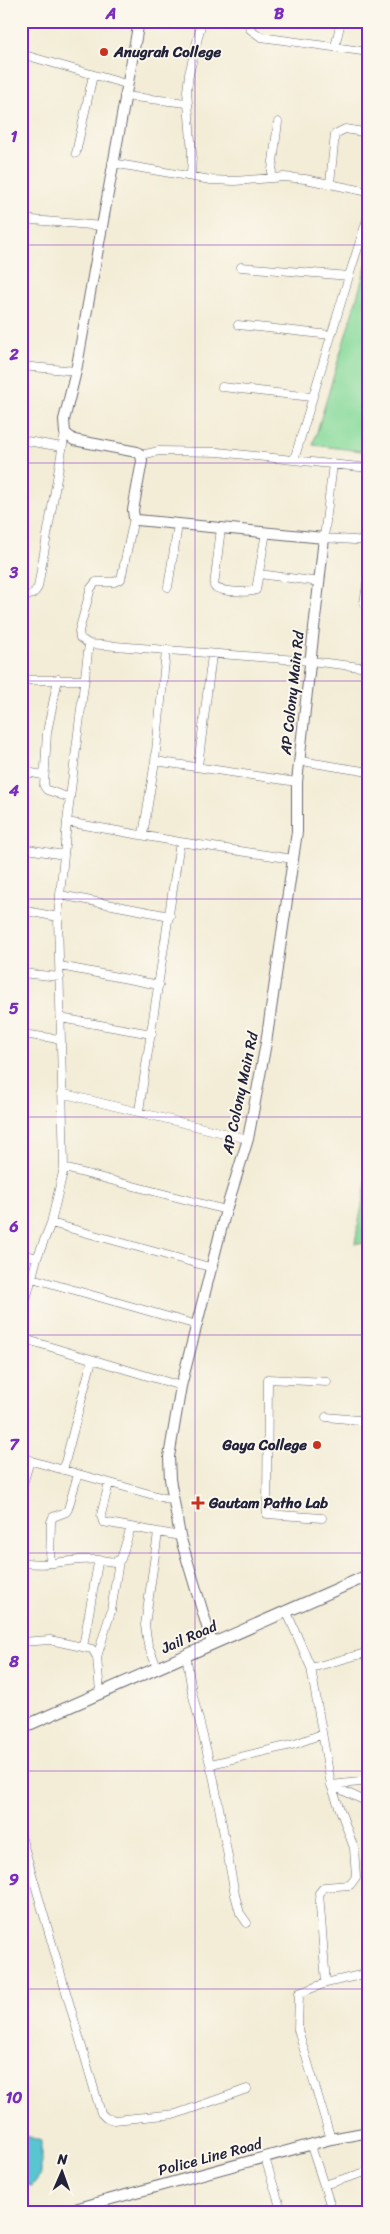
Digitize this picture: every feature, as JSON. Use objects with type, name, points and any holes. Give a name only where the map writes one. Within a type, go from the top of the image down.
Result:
[{"type":"main road","name":"Jail Road","points":[[21,1728],[369,1575]]},
{"type":"street","points":[[21,610],[24,596],[35,593],[38,587],[65,433],[64,420],[76,370],[126,84],[139,21]]},
{"type":"street","points":[[191,176],[191,143],[187,103],[189,74],[202,21]]},
{"type":"street","points":[[250,21],[250,29],[261,37],[369,52]]},
{"type":"street","points":[[335,48],[342,21]]},
{"type":"street","points":[[21,54],[126,84]]},
{"type":"street","points":[[76,153],[93,75]]},
{"type":"street","points":[[124,96],[187,103]]},
{"type":"street","points":[[272,178],[278,122]]},
{"type":"street","points":[[330,183],[335,134],[345,129],[369,133]]},
{"type":"street","points":[[112,163],[234,181],[284,177],[330,183],[369,192]]},
{"type":"street","points":[[294,460],[369,213]]},
{"type":"street","points":[[21,218],[102,226]]},
{"type":"street","points":[[241,267],[349,276]]},
{"type":"street","points":[[238,325],[331,335]]},
{"type":"street","points":[[21,366],[76,370]]},
{"type":"street","points":[[222,387],[312,397]]},
{"type":"street","points":[[65,433],[74,440],[137,452],[141,455],[184,450],[369,468]]},
{"type":"street","points":[[21,440],[62,447]]},
{"type":"street","points":[[141,455],[142,462],[133,510],[134,518],[121,579],[114,582],[96,582],[91,588],[79,634],[83,640],[89,644],[212,655],[310,661],[369,668]]},
{"type":"street","points":[[324,538],[333,464]]},
{"type":"street","points":[[134,518],[143,522],[324,538],[369,540]]},
{"type":"street","points":[[168,587],[178,525]]},
{"type":"street","points":[[221,528],[214,588],[253,591],[257,587],[266,532]]},
{"type":"street","name":"AP Colony Main Rd","points":[[212,1643],[180,1536],[173,1498],[169,1457],[181,1386],[226,1210],[248,1139],[266,1043],[297,832],[297,782],[301,762],[324,538]]},
{"type":"street","points":[[364,603],[369,572]]},
{"type":"street","points":[[259,574],[320,582]]},
{"type":"street","points":[[21,1319],[37,1258],[51,1223],[64,1168],[58,916],[67,822],[89,644]]},
{"type":"street","points":[[143,835],[155,761],[166,651]]},
{"type":"street","points":[[198,766],[212,655]]},
{"type":"street","points":[[58,679],[49,722],[43,776],[44,786],[47,790],[70,798]]},
{"type":"street","points":[[21,680],[85,680]]},
{"type":"street","points":[[155,761],[297,782]]},
{"type":"street","points":[[301,762],[369,772]]},
{"type":"street","points":[[21,771],[43,776]]},
{"type":"street","points":[[67,822],[293,859]]},
{"type":"street","points":[[139,1111],[180,842]]},
{"type":"street","points":[[21,848],[64,855]]},
{"type":"street","points":[[60,895],[170,916]]},
{"type":"street","points":[[21,910],[58,916]]},
{"type":"street","points":[[60,966],[159,985]]},
{"type":"street","points":[[21,973],[60,977]]},
{"type":"street","points":[[60,1018],[152,1034]]},
{"type":"street","points":[[21,1034],[60,1039]]},
{"type":"street","points":[[62,1093],[248,1139]]},
{"type":"street","points":[[64,1168],[226,1210]]},
{"type":"street","points":[[51,1223],[212,1268]]},
{"type":"street","points":[[21,1253],[37,1258]]},
{"type":"street","points":[[32,1278],[197,1325]]},
{"type":"street","points":[[21,1338],[181,1386]]},
{"type":"street","points":[[63,1470],[92,1360]]},
{"type":"street","points":[[322,1518],[268,1514],[268,1379],[327,1382]]},
{"type":"street","points":[[326,1417],[369,1421]]},
{"type":"street","points":[[21,1491],[25,1459],[164,1498],[173,1498]]},
{"type":"street","points":[[50,1563],[51,1522],[53,1517],[66,1512],[68,1509],[78,1474]]},
{"type":"street","points":[[109,1483],[101,1520],[107,1523],[180,1536]]},
{"type":"street","points":[[100,1693],[98,1657],[111,1611],[118,1561],[123,1554],[131,1527]]},
{"type":"street","points":[[157,1667],[148,1645],[145,1625],[158,1533]]},
{"type":"street","points":[[21,1562],[50,1563],[72,1559],[118,1561]]},
{"type":"street","points":[[83,1647],[98,1563],[101,1560]]},
{"type":"street","points":[[286,1610],[311,1668],[331,1785],[354,1848],[356,1877],[350,1885],[324,1887],[319,1893],[326,1982]]},
{"type":"street","points":[[21,1642],[50,1640],[92,1649],[98,1657]]},
{"type":"street","points":[[311,1668],[369,1652]]},
{"type":"street","points":[[186,1654],[192,1692],[210,1764],[235,1895],[240,1913],[247,1923]]},
{"type":"street","points":[[210,1764],[295,1744],[322,1734]]},
{"type":"street","points":[[331,1785],[369,1781]]},
{"type":"street","points":[[331,1785],[369,1804]]},
{"type":"street","points":[[21,1836],[101,2113],[106,2118],[114,2120],[167,2116],[247,2089]]},
{"type":"street","points":[[331,2139],[298,2030],[299,1993],[326,1982],[369,1973]]},
{"type":"street","name":"Police Line Road","points":[[60,2213],[331,2139],[368,2133]]},
{"type":"street","points":[[311,2146],[333,2213]]},
{"type":"street","points":[[265,2158],[282,2213]]},
{"type":"street","points":[[324,2185],[369,2171]]},
{"type":"green space","points":[[369,257],[369,452],[313,445]]},
{"type":"green space","points":[[369,1167],[369,1244],[355,1243]]},
{"type":"water","points":[[21,2134],[41,2141],[41,2174],[32,2186],[21,2184]]},
{"type":"place","name":"Anugrah College","points":[[104,52]]},
{"type":"place","name":"Gaya College","points":[[317,1445]]},
{"type":"place","name":"Gautam Patho Lab","points":[[198,1503]]}]
